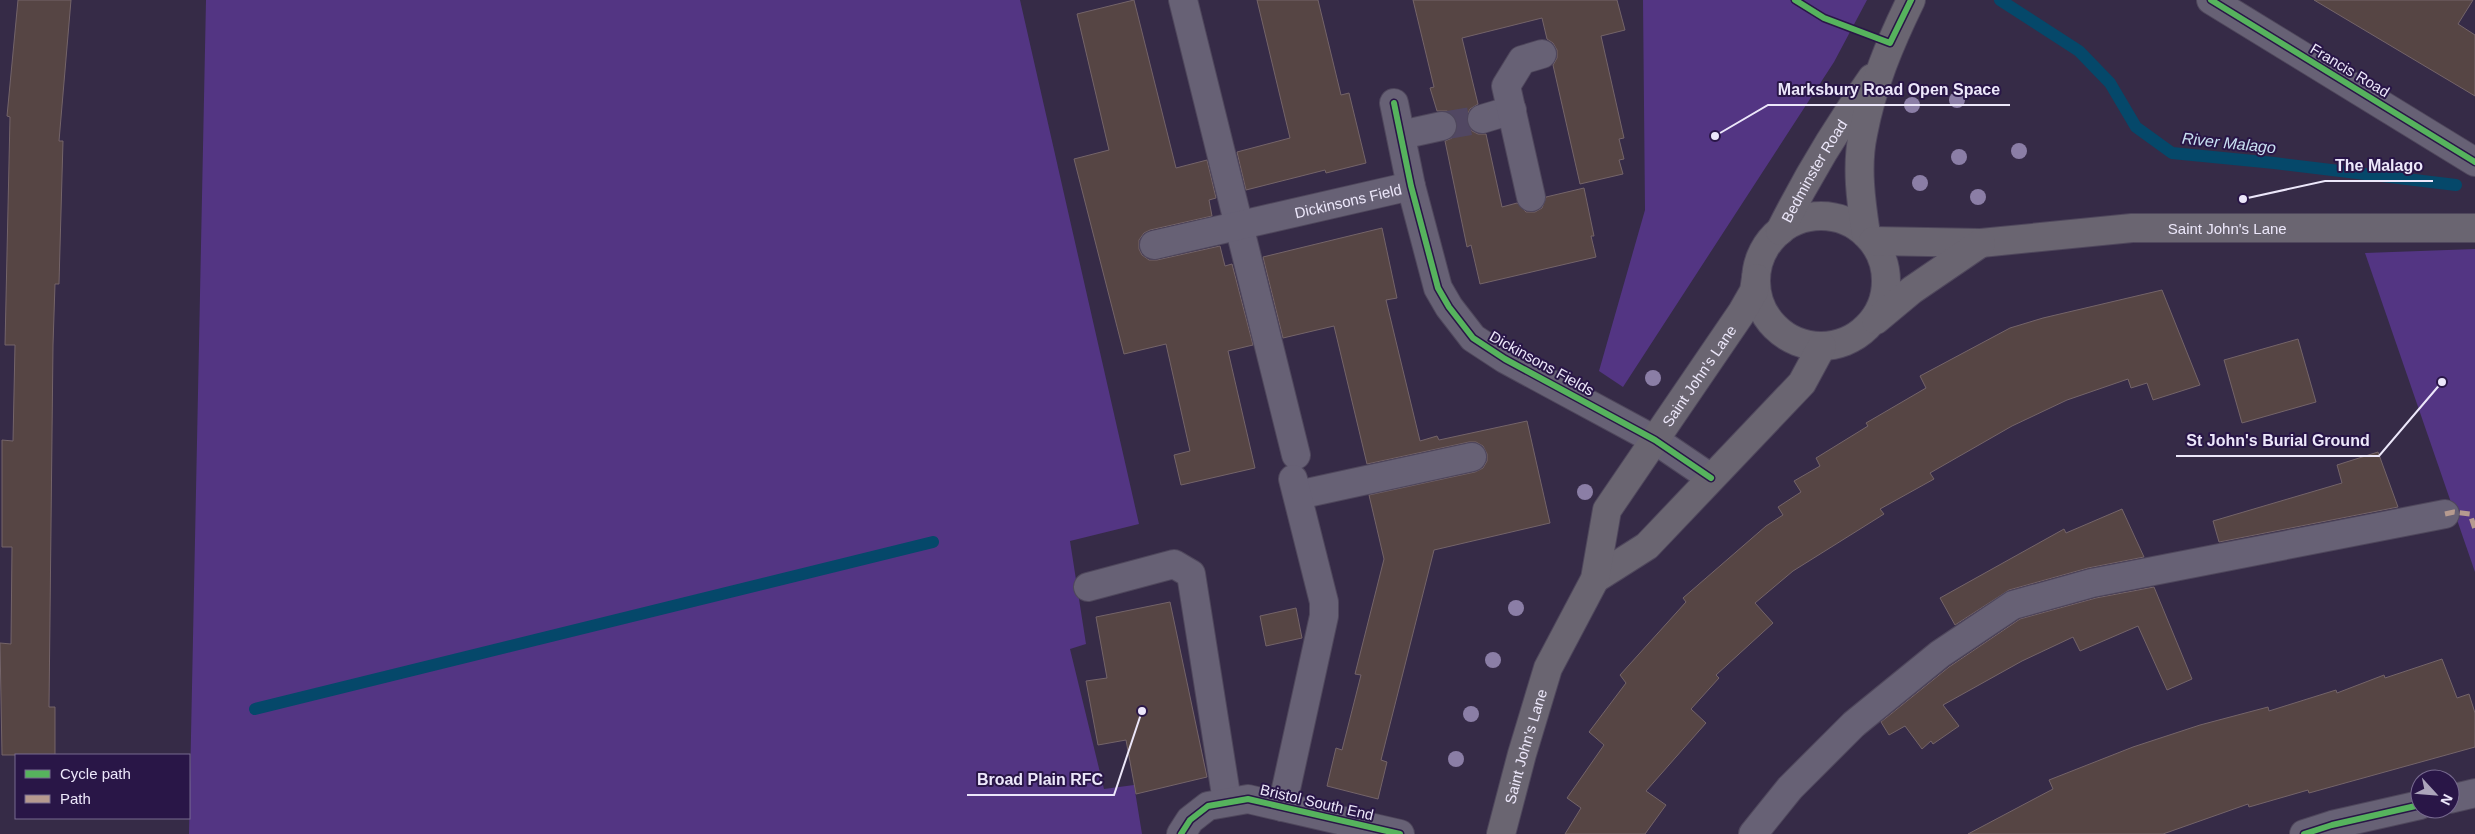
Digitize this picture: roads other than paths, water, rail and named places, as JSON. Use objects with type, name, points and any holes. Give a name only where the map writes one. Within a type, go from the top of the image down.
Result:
[{"type":"main road","name":"Bedminster Road","points":[[1870,238],[1861,200],[1862,135],[1882,64],[1911,0]]},
{"type":"main road","name":"Bedminster Road","points":[[1780,231],[1804,182],[1843,118],[1882,64]]},
{"type":"main road","points":[[1819,216],[1844,219],[1870,238],[1881,255],[1886,270],[1886,292],[1878,312],[1863,331],[1840,343],[1822,346],[1803,344],[1784,335],[1770,322],[1758,298],[1756,278],[1766,248],[1780,231],[1798,219],[1819,216]]},
{"type":"main road","name":"Saint John's Lane","points":[[1870,238],[1982,243],[2132,228],[2475,228]]},
{"type":"main road","name":"Saint John's Lane","points":[[1863,331],[1912,290],[1982,243]]},
{"type":"main road","name":"Saint John's Lane","points":[[1500,834],[1548,668],[1595,579],[1607,510],[1742,312],[1754,291],[1756,278]]},
{"type":"main road","name":"Saint John's Lane","points":[[1595,579],[1647,546],[1802,383],[1822,346]]},
{"type":"street","points":[[1183,0],[1239,227],[1324,602],[1324,616],[1282,807]]},
{"type":"street","name":"Francis Road","points":[[2211,0],[2475,162]]},
{"type":"street","points":[[1531,197],[1506,86],[1522,60],[1542,54]]},
{"type":"street","name":"Dickinsons Fields","points":[[1394,103],[1411,186],[1438,288],[1449,307],[1473,338],[1505,359],[1655,440],[1711,478]]},
{"type":"street","points":[[1482,119],[1512,110]]},
{"type":"street","points":[[1401,135],[1442,126]]},
{"type":"street","name":"Dickinsons Field","points":[[1154,245],[1411,186]]},
{"type":"street","points":[[1296,476],[1472,458]]},
{"type":"street","points":[[1753,834],[1790,788],[1854,724],[1940,654],[2013,605],[2092,583],[2445,514]]},
{"type":"street","points":[[1088,587],[1174,564],[1191,574],[1227,801]]},
{"type":"street","points":[[2460,796],[2475,793]]},
{"type":"street","name":"Bristol South End","points":[[1181,834],[1190,820],[1208,806],[1227,801],[1248,799],[1400,834]]},
{"type":"street","points":[[2304,834],[2335,830],[2410,808]]},
{"type":"waterway","name":"River Malago","points":[[2000,0],[2079,51],[2110,83],[2136,127],[2172,153],[2456,185]]},
{"type":"waterway","points":[[255,709],[933,542]]},
{"type":"tunnel","points":[[1442,126],[1482,119]]},
{"type":"place","name":"Marksbury Road Open Space","points":[[1715,136]]},
{"type":"place","name":"The Malago","points":[[2243,199]]},
{"type":"place","name":"St John's Burial Ground","points":[[2442,382]]},
{"type":"place","name":"Broad Plain RFC","points":[[1142,711]]}]
